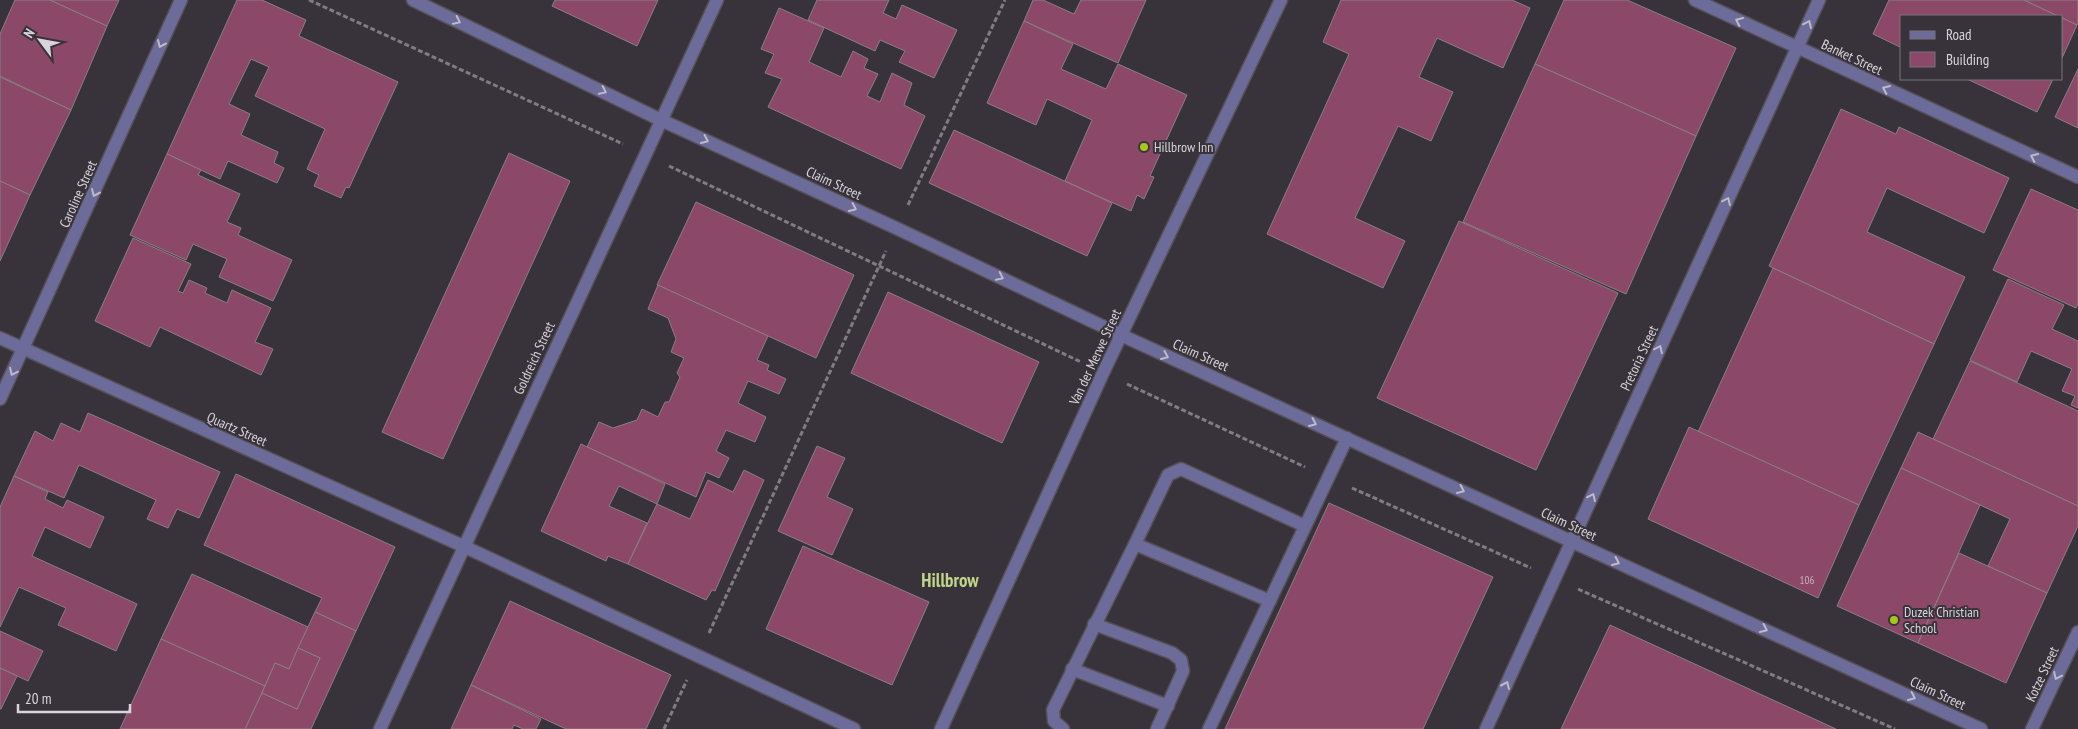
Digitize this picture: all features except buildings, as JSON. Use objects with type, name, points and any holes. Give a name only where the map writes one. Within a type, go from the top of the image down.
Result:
[{"type":"street","name":"Caroline Street","points":[[0,399],[182,0]]},
{"type":"street","name":"Claim Street","points":[[413,0],[660,120],[896,228],[1121,335],[1981,729]]},
{"type":"street","name":"Goldreich Street","points":[[380,729],[644,154],[717,0]]},
{"type":"street","name":"Van der Merwe Street","points":[[941,729],[1103,373],[1281,0]]},
{"type":"street","name":"Banket Street","points":[[1695,0],[2078,177]]},
{"type":"street","name":"Pretoria Street","points":[[1486,729],[1819,0]]},
{"type":"street","name":"Quartz Street","points":[[0,338],[463,546],[854,729]]},
{"type":"street","points":[[1209,729],[1347,438]]},
{"type":"street","points":[[1063,729],[1054,721],[1053,710],[1168,475],[1181,469],[1305,526]]},
{"type":"street","points":[[1135,544],[1270,601]]},
{"type":"street","points":[[1094,624],[1172,653],[1180,660],[1183,670],[1157,729]]},
{"type":"street","name":"Kotze Street","points":[[2032,729],[2078,632]]},
{"type":"street","points":[[1072,669],[1168,706]]},
{"type":"path","points":[[309,0],[644,154],[1328,478],[1895,729]]},
{"type":"path","points":[[706,640],[896,228],[1005,0]]},
{"type":"path","points":[[664,729],[689,676]]},
{"type":"place","name":"Hillbrow Inn","points":[[1144,147]]},
{"type":"place","name":"Duzek Christian School","points":[[1894,620]]},
{"type":"district","name":"Hillbrow","points":[[950,580]]}]
